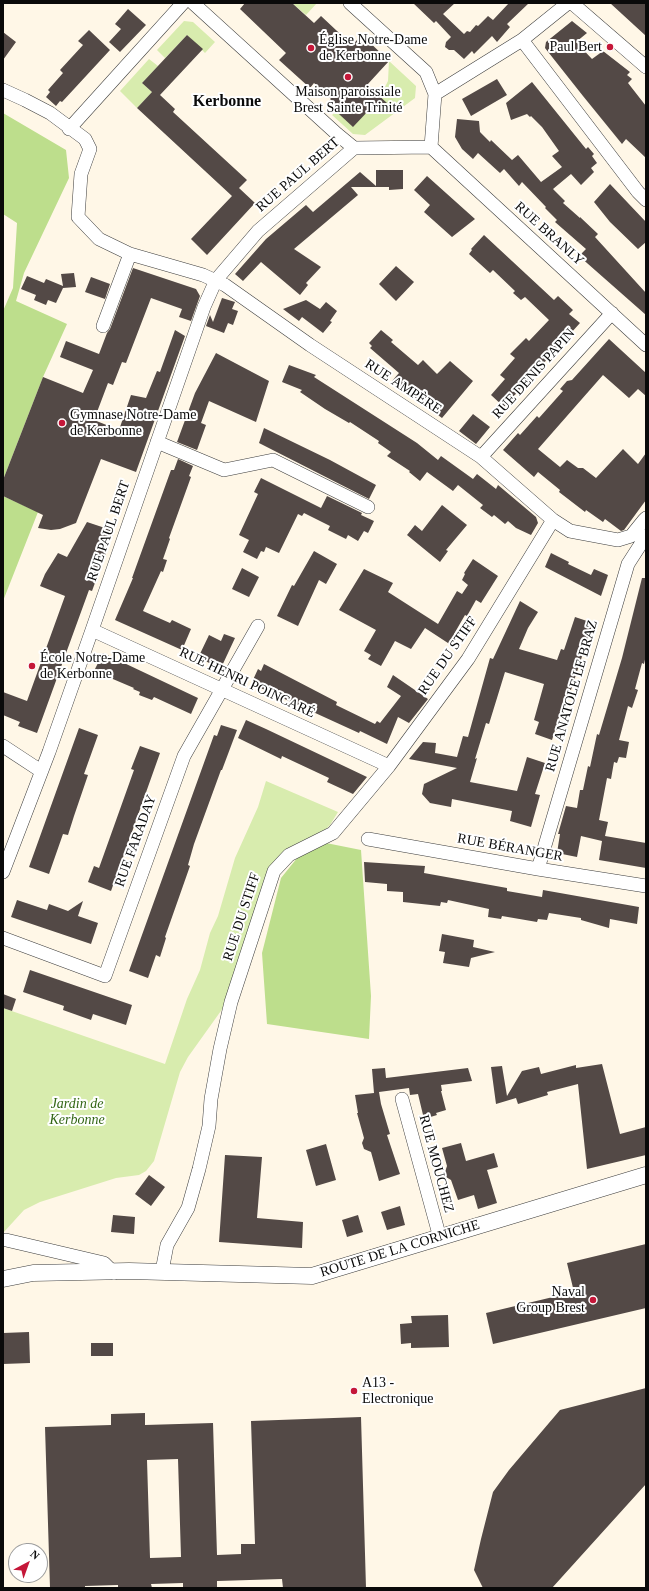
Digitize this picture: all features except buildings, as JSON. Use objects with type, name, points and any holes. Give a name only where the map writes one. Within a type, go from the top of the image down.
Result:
[{"type":"street","points":[[69,129],[183,3]]},
{"type":"street","points":[[193,3],[354,148]]},
{"type":"street","points":[[350,3],[426,72],[435,94],[430,147]]},
{"type":"street","points":[[435,94],[522,40],[568,3]]},
{"type":"street","points":[[572,3],[646,67]]},
{"type":"street","points":[[522,40],[638,192],[646,200]]},
{"type":"street","name":"RUE AMPÈRE","points":[[3,90],[50,114],[85,139],[90,149],[81,174],[78,217],[99,239],[130,254],[216,280],[310,345],[480,457],[553,520],[570,531],[618,540],[631,536],[646,518]]},
{"type":"street","name":"RUE PAUL BERT","points":[[3,872],[92,630],[204,306],[216,280],[258,231],[354,148],[430,147]]},
{"type":"street","name":"RUE BRANLY","points":[[430,147],[646,345]]},
{"type":"street","points":[[103,326],[130,254]]},
{"type":"street","name":"RUE DENIS PAPIN","points":[[480,457],[612,313]]},
{"type":"street","points":[[157,442],[224,470],[273,460],[368,507]]},
{"type":"street","name":"RUE DU STIFF","points":[[162,1271],[167,1245],[188,1208],[199,1169],[208,1126],[220,1049],[231,1002],[274,871],[290,855],[333,833],[389,766],[468,659],[553,520]]},
{"type":"street","name":"RUE ANATOLE LE BRAZ","points":[[538,870],[628,564],[646,536]]},
{"type":"street","name":"RUE FARADAY","points":[[3,938],[105,976],[184,756],[258,626]]},
{"type":"street","name":"RUE HENRI POINCARÉ","points":[[92,630],[389,766]]},
{"type":"street","points":[[3,746],[41,772]]},
{"type":"street","name":"RUE BÉRANGER","points":[[368,839],[538,870],[646,886]]},
{"type":"street","name":"RUE MOUCHEZ","points":[[402,1099],[440,1238]]},
{"type":"street","name":"ROUTE DE LA CORNICHE","points":[[3,1279],[32,1274],[162,1271],[312,1276],[646,1175]]},
{"type":"street","points":[[6,1240],[104,1263],[114,1272]]},
{"type":"green space","points":[[292,3],[317,3],[306,15]]},
{"type":"green space","points":[[184,21],[193,22],[215,42],[205,53],[187,35],[165,58],[157,50]]},
{"type":"green space","points":[[149,59],[158,66],[142,83],[152,92],[137,108],[120,91]]},
{"type":"green space","points":[[389,61],[416,86],[415,98],[365,135],[353,134],[332,115],[356,96],[374,112],[386,104],[378,95],[384,89],[388,81]]},
{"type":"green space","points":[[3,113],[66,150],[69,178],[24,273],[16,301],[67,324],[43,377],[3,480],[3,311],[13,288],[17,223],[3,214]]},
{"type":"green space","points":[[3,496],[38,512],[3,601]]},
{"type":"green space","name":"Jardin de Kerbonne","points":[[266,781],[338,812],[330,825],[321,834],[289,849],[223,1008],[188,1057],[180,1072],[154,1161],[146,1171],[139,1175],[116,1178],[40,1202],[24,1210],[3,1233],[3,1008],[165,1064],[187,999],[200,970],[210,933],[218,916],[235,858],[258,807]]},
{"type":"green space","points":[[326,843],[361,850],[371,996],[369,1039],[267,1024],[262,953],[281,878],[298,857]]},
{"type":"place","name":"Paul Bert","points":[[610,47]]},
{"type":"place","name":"Église Notre-Dame de Kerbonne","points":[[311,48]]},
{"type":"place","name":"Maison paroissiale Brest Sainte Trinité","points":[[348,77]]},
{"type":"place","name":"Gymnase Notre-Dame de Kerbonne","points":[[62,423]]},
{"type":"place","name":"École Notre-Dame de Kerbonne","points":[[32,666]]},
{"type":"place","name":"Naval Group Brest","points":[[593,1300]]},
{"type":"place","name":"A13 - Electronique","points":[[354,1391]]},
{"type":"district","name":"Kerbonne","points":[[227,102]]}]
